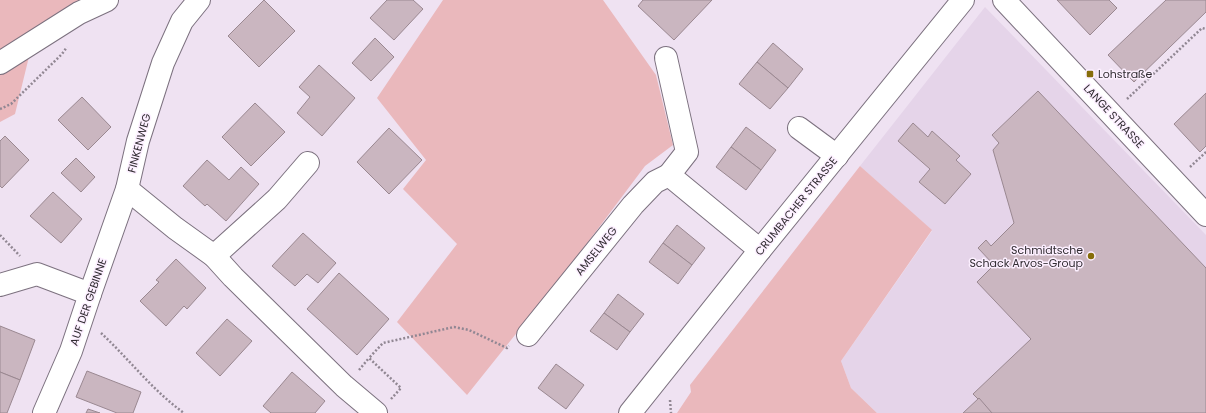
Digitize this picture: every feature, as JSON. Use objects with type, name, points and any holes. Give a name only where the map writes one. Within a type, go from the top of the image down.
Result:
[{"type":"street","points":[[0,63],[79,13],[107,0]]},
{"type":"street","name":"FINKENWEG","points":[[127,189],[138,141],[163,63],[182,21],[199,0]]},
{"type":"street","name":"LANGE STRASSE","points":[[1004,0],[1206,215]]},
{"type":"street","name":"CRUMBACHER STRASSE","points":[[630,413],[959,2]]},
{"type":"street","name":"AMSELWEG","points":[[528,335],[633,205],[655,182],[669,175],[687,152],[666,58]]},
{"type":"street","points":[[799,128],[837,156]]},
{"type":"street","points":[[214,256],[277,199],[308,163]]},
{"type":"street","points":[[669,175],[760,250]]},
{"type":"street","points":[[127,189],[174,228],[214,256],[233,277],[344,386],[382,408]]},
{"type":"street","name":"AUF DER GEBINNE","points":[[44,413],[71,351],[127,189]]},
{"type":"street","points":[[0,285],[37,274],[90,294]]},
{"type":"path","points":[[1139,88],[1202,28],[1206,29]]},
{"type":"path","points":[[0,109],[11,104],[62,54],[70,42]]},
{"type":"path","points":[[1195,162],[1206,152]]},
{"type":"path","points":[[0,235],[37,274]]},
{"type":"path","points":[[82,316],[119,350],[170,403],[184,413]]},
{"type":"path","points":[[382,408],[401,388],[369,358],[383,343],[454,327],[469,330],[507,348],[517,338],[528,335]]},
{"type":"shaded area","points":[[0,0],[88,0],[35,32],[15,114],[0,122]]},
{"type":"shaded area","points":[[443,0],[603,0],[656,75],[673,145],[645,166],[567,270],[467,395],[397,322],[457,244],[403,189],[426,160],[377,98]]},
{"type":"shaded area","points":[[985,7],[1206,235],[1206,413],[877,413],[851,388],[841,361],[932,231],[860,166]]},
{"type":"shaded area","points":[[860,166],[932,230],[841,361],[851,388],[877,413],[677,413],[691,392],[690,385]]},
{"type":"building","points":[[264,0],[295,31],[259,67],[228,36]]},
{"type":"building","points":[[387,0],[413,0],[423,9],[394,40],[370,18]]},
{"type":"building","points":[[643,0],[712,0],[674,40],[638,6]]},
{"type":"building","points":[[1057,0],[1109,0],[1117,8],[1090,35]]},
{"type":"building","points":[[1166,0],[1206,0],[1206,12],[1134,82],[1108,55]]},
{"type":"building","points":[[375,38],[394,57],[371,81],[352,63]]},
{"type":"building","points":[[773,43],[803,69],[788,88],[757,62]]},
{"type":"building","points":[[757,62],[788,88],[770,109],[739,84]]},
{"type":"building","points":[[319,65],[355,98],[322,136],[297,113],[310,97],[299,87]]},
{"type":"building","name":"Schmidtsche Schack Arvos-Group","points":[[1038,91],[1206,268],[1206,413],[992,413],[973,394],[1031,339],[977,282],[994,265],[978,248],[986,240],[991,246],[1014,223],[993,150],[999,143],[992,135]]},
{"type":"building","points":[[1206,93],[1206,146],[1200,152],[1174,124]]},
{"type":"building","points":[[82,97],[111,127],[88,150],[58,120]]},
{"type":"building","points":[[255,103],[285,132],[251,166],[222,137]]},
{"type":"building","points":[[913,123],[928,137],[932,131],[960,156],[956,160],[971,174],[945,204],[919,182],[930,169],[898,141]]},
{"type":"building","points":[[746,127],[776,150],[761,170],[731,147]]},
{"type":"building","points":[[389,128],[422,160],[389,194],[357,162]]},
{"type":"building","points":[[5,136],[29,160],[2,188],[0,186],[0,141]]},
{"type":"building","points":[[731,147],[761,170],[746,190],[716,167]]},
{"type":"building","points":[[76,158],[95,177],[81,192],[61,173]]},
{"type":"building","points":[[207,160],[229,180],[241,167],[259,184],[226,221],[207,204],[205,206],[183,186]]},
{"type":"building","points":[[53,192],[82,219],[61,243],[30,216]]},
{"type":"building","points":[[677,225],[705,248],[692,265],[663,243]]},
{"type":"building","points":[[303,233],[336,263],[318,283],[307,274],[295,286],[272,266]]},
{"type":"building","points":[[663,243],[692,265],[678,284],[649,262]]},
{"type":"building","points":[[176,259],[206,288],[187,309],[184,306],[166,326],[140,301],[159,282],[156,280]]},
{"type":"building","points":[[339,273],[389,319],[357,355],[307,309]]},
{"type":"building","points":[[618,294],[644,314],[630,332],[604,313]]},
{"type":"building","points":[[604,313],[630,332],[617,350],[590,331]]},
{"type":"building","points":[[227,319],[252,341],[220,376],[196,353]]},
{"type":"building","points":[[0,326],[35,340],[20,380],[0,372]]},
{"type":"building","points":[[556,364],[584,385],[566,409],[538,388]]},
{"type":"building","points":[[87,371],[141,392],[133,413],[117,413],[76,397]]},
{"type":"building","points":[[0,372],[20,380],[7,413],[0,413]]},
{"type":"building","points":[[292,372],[325,401],[315,413],[271,413],[263,406]]},
{"type":"building","points":[[979,398],[992,413],[963,413]]},
{"type":"building","points":[[88,409],[100,413],[86,413]]},
{"type":"place","name":"Lohstraße","points":[[1090,74]]},
{"type":"place","name":"Schmidtsche Schack Arvos-Group","points":[[1091,256]]}]
